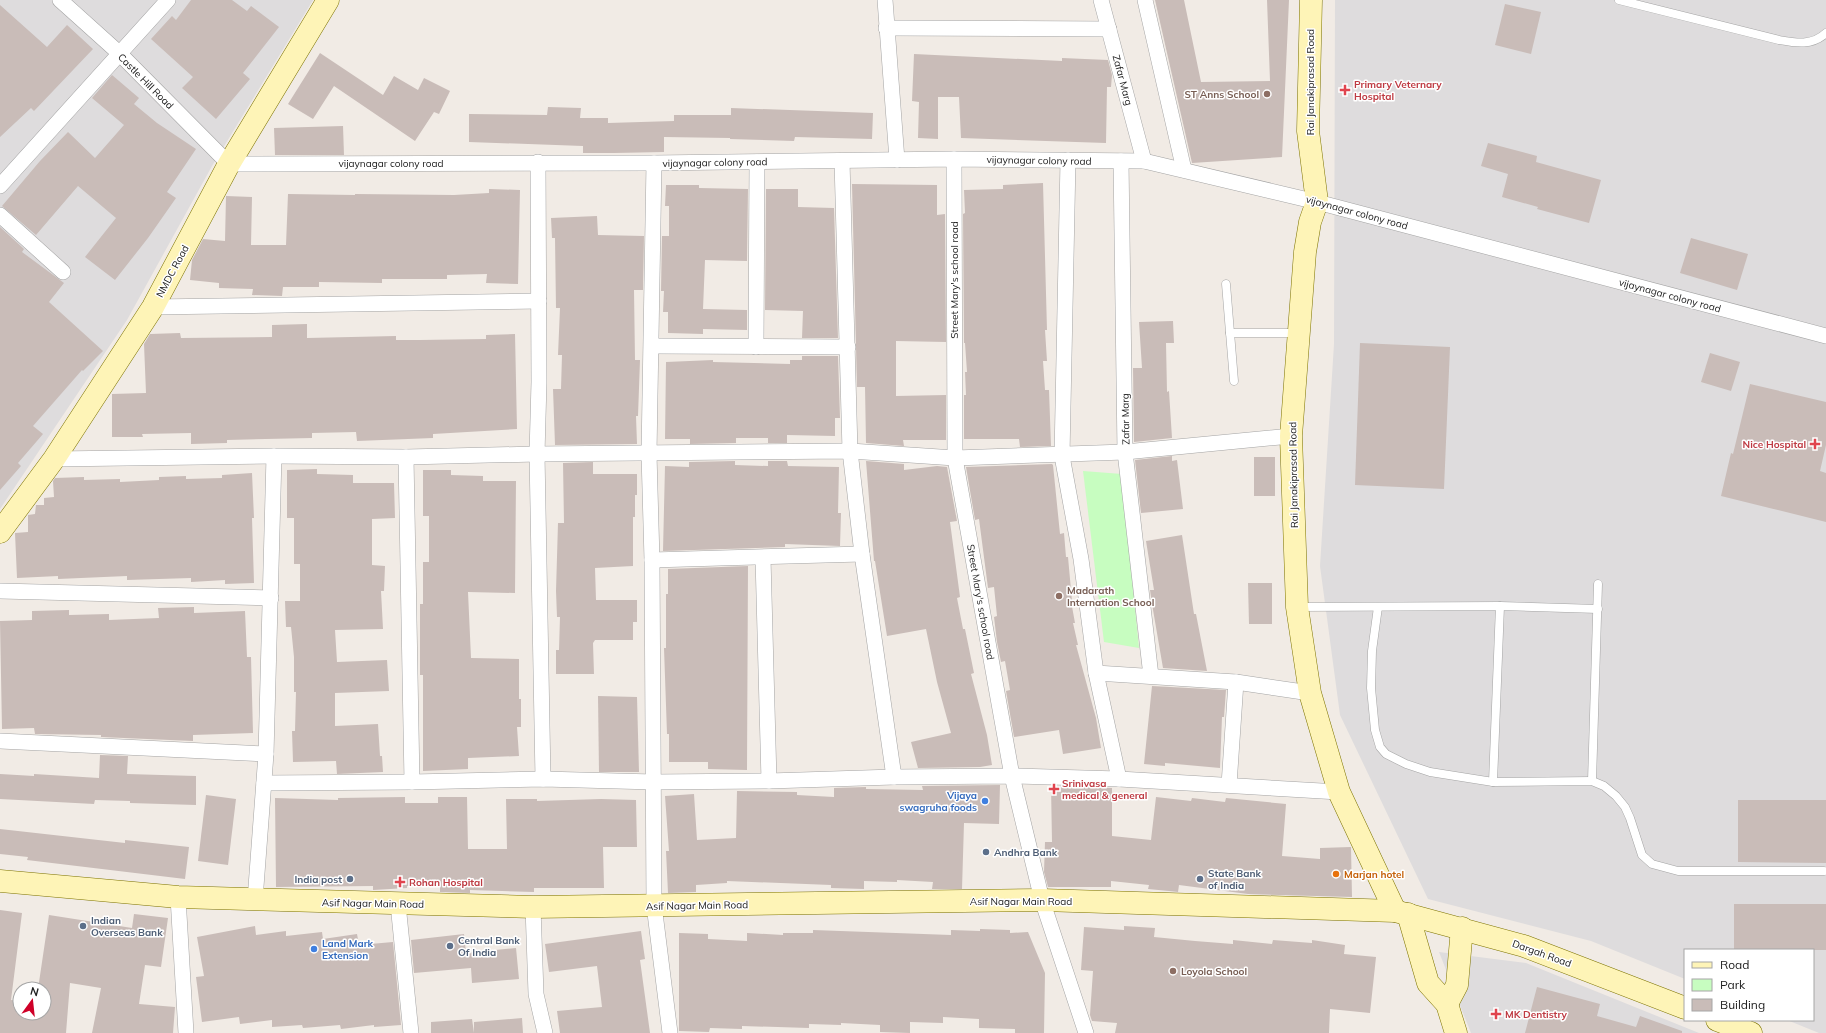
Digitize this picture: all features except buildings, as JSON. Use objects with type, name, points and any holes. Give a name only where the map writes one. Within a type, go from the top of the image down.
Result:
[{"type":"street","name":"Castle Hill Road","points":[[60,0],[119,54],[229,164]]},
{"type":"street","points":[[0,186],[168,0]]},
{"type":"street","name":"NMDC Road","points":[[0,532],[54,459],[153,307],[229,164],[328,0]]},
{"type":"street","points":[[885,0],[897,160]]},
{"type":"street","name":"Zafar Marg","points":[[1101,0],[1144,161]]},
{"type":"street","points":[[1145,0],[1184,170]]},
{"type":"street","name":"Rai Janakiprasad Road","points":[[1311,0],[1308,131],[1317,202],[1310,222],[1305,252],[1291,436],[1297,608],[1310,693],[1339,792],[1402,912],[1428,983],[1447,1004]]},
{"type":"street","points":[[886,28],[1109,29]]},
{"type":"street","name":"vijaynagar colony road","points":[[229,164],[538,162],[654,163],[954,159],[1144,161],[1317,202],[1826,336]]},
{"type":"street","name":"Street Mary's school road","points":[[954,159],[956,458],[1012,776],[1042,900],[1086,1033]]},
{"type":"street","points":[[1068,160],[1062,456],[1081,558],[1096,672],[1119,779]]},
{"type":"street","points":[[842,161],[850,451],[862,554],[894,777]]},
{"type":"street","name":"Zafar Marg","points":[[1121,161],[1126,452],[1152,676]]},
{"type":"street","points":[[538,162],[539,382],[537,454],[542,779]]},
{"type":"street","points":[[756,347],[757,162]]},
{"type":"street","points":[[654,163],[649,454],[652,560],[654,905],[670,1033]]},
{"type":"street","points":[[0,215],[63,272]]},
{"type":"street","points":[[153,307],[538,301]]},
{"type":"street","points":[[652,346],[848,347]]},
{"type":"street","points":[[54,459],[274,456],[406,457],[537,454],[850,451],[956,458],[1062,456],[1126,452],[1291,436]]},
{"type":"street","points":[[255,900],[266,754],[274,456]]},
{"type":"street","points":[[406,457],[412,782]]},
{"type":"street","points":[[652,560],[862,554]]},
{"type":"street","points":[[763,558],[769,781]]},
{"type":"street","points":[[0,591],[271,598]]},
{"type":"street","points":[[1096,672],[1236,682],[1310,693]]},
{"type":"street","points":[[1229,785],[1236,682]]},
{"type":"street","points":[[0,742],[266,754]]},
{"type":"street","points":[[264,783],[542,779],[654,782],[769,781],[894,777],[1012,776],[1119,779],[1339,792]]},
{"type":"street","name":"Asif Nagar Main Road","points":[[0,881],[178,897],[398,904],[534,907],[1042,900],[1402,912]]},
{"type":"street","points":[[178,897],[186,1033]]},
{"type":"street","points":[[398,904],[404,976],[411,1033]]},
{"type":"street","points":[[534,907],[536,994],[545,1033]]},
{"type":"street","name":"Dargah Road","points":[[1402,912],[1524,946],[1684,1008]]},
{"type":"street","points":[[1456,1033],[1447,1004],[1457,984],[1462,928]]},
{"type":"street","points":[[1720,1021],[1751,1033]]},
{"type":"lane","points":[[1619,0],[1778,40],[1800,43],[1812,42],[1826,33]]},
{"type":"lane","points":[[1226,284],[1234,381]]},
{"type":"lane","points":[[1230,333],[1299,333]]},
{"type":"lane","points":[[1592,781],[1598,584]]},
{"type":"lane","points":[[1297,608],[1500,606],[1598,609]]},
{"type":"lane","points":[[1493,782],[1500,606]]},
{"type":"lane","points":[[1378,607],[1372,651],[1371,688],[1375,730],[1380,747],[1392,757],[1430,772],[1493,782],[1592,781],[1604,786],[1616,796],[1625,807],[1642,855],[1652,864],[1678,871],[1824,871]]},
{"type":"shaded area","points":[[0,0],[313,0],[212,166],[127,320],[0,509]]},
{"type":"shaded area","points":[[1335,0],[1826,0],[1826,1033],[1819,1033],[1789,1021],[1814,1021],[1814,949],[1684,949],[1684,979],[1591,941],[1428,899],[1340,715],[1320,566],[1334,344]]},
{"type":"shaded area","points":[[1439,952],[1526,963],[1699,1033],[1471,1033]]},
{"type":"green space","points":[[1083,471],[1122,474],[1139,648],[1104,642]]},
{"type":"place","name":"Primary Veternary Hospital","points":[[1345,90]]},
{"type":"place","name":"ST Anns School","points":[[1267,94]]},
{"type":"place","name":"Nice Hospital","points":[[1815,444]]},
{"type":"place","name":"Madarath Internation School","points":[[1059,596]]},
{"type":"place","name":"Srinivasa medical & general","points":[[1054,789]]},
{"type":"place","name":"Vijaya swagruha foods","points":[[985,801]]},
{"type":"place","name":"Andhra Bank","points":[[986,852]]},
{"type":"place","name":"Marjan hotel","points":[[1336,874]]},
{"type":"place","name":"India post","points":[[350,879]]},
{"type":"place","name":"State Bank of India","points":[[1200,879]]},
{"type":"place","name":"Rohan Hospital","points":[[400,882]]},
{"type":"place","name":"Indian Overseas Bank","points":[[83,926]]},
{"type":"place","name":"Central Bank Of India","points":[[450,946]]},
{"type":"place","name":"Land Mark Extension","points":[[314,949]]},
{"type":"place","name":"Loyola School","points":[[1173,971]]},
{"type":"place","name":"MK Dentistry","points":[[1496,1014]]}]
